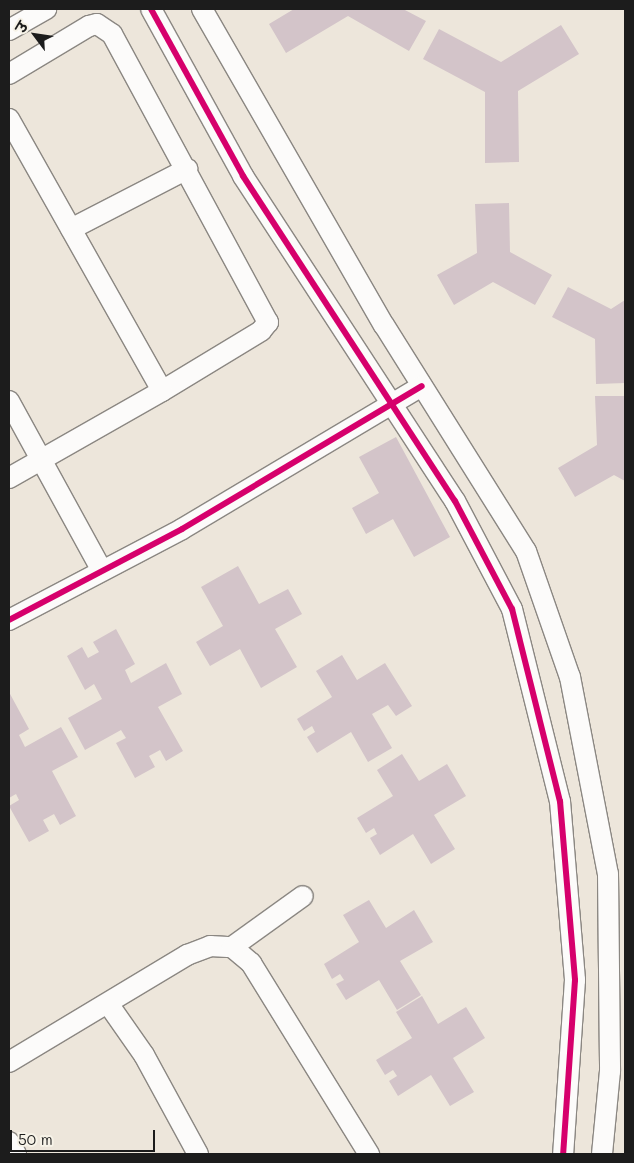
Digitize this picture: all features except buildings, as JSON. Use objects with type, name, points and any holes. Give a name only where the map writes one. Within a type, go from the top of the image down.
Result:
[{"type":"street","points":[[9,30],[46,9]]},
{"type":"street","points":[[151,9],[243,176],[455,501],[512,609],[560,801],[574,980],[563,1154]]},
{"type":"street","points":[[202,9],[422,386],[526,551],[570,677],[608,874],[610,1070],[602,1154]]},
{"type":"street","points":[[9,74],[89,26],[104,27],[187,169],[268,322],[260,331],[162,391],[9,478]]},
{"type":"street","points":[[9,119],[162,391]]},
{"type":"street","points":[[71,229],[187,169]]},
{"type":"street","points":[[9,620],[101,569],[182,529],[393,406],[422,386]]},
{"type":"street","points":[[9,401],[101,569]]},
{"type":"street","points":[[9,1062],[109,1005],[187,956],[210,946],[232,947],[303,896]]},
{"type":"street","points":[[232,947],[251,964],[369,1154]]},
{"type":"street","points":[[109,1005],[144,1055],[198,1154]]},
{"type":"street","points":[[9,1142],[16,1154]]},
{"type":"cycle path","points":[[151,9],[243,176],[455,501],[512,609],[560,801],[575,980],[563,1154]]},
{"type":"cycle path","points":[[9,620],[182,529],[422,386]]}]
